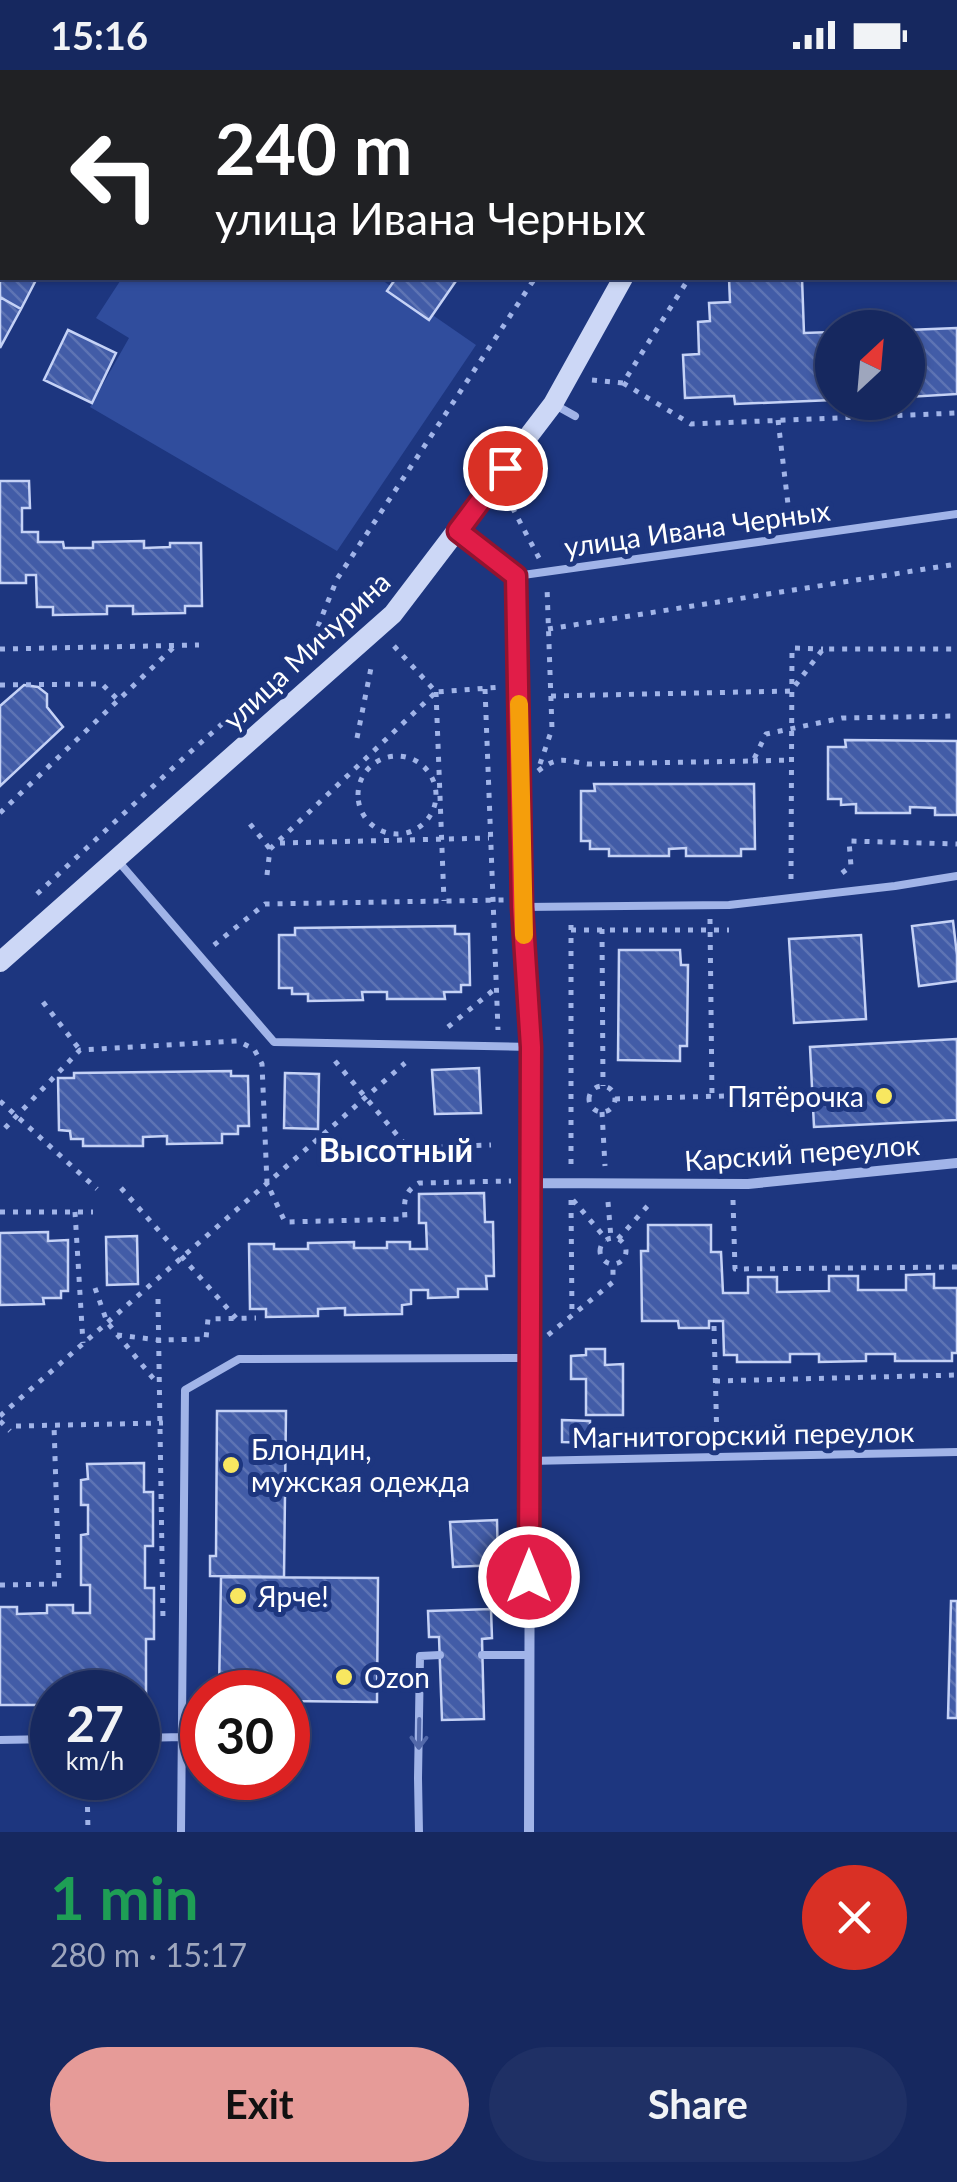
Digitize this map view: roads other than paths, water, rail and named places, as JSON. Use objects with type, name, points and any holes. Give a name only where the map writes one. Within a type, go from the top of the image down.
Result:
[{"type":"street","name":"улица Мичурина","points":[[0,962],[394,614],[553,404],[622,280]]},
{"type":"street","points":[[516,576],[522,907],[531,1047],[529,1832]]},
{"type":"street","name":"Карский переулок","points":[[530,1183],[748,1184],[957,1162]]},
{"type":"lane","points":[[553,404],[574,416]]},
{"type":"lane","name":"улица Ивана Черных","points":[[516,576],[957,514]]},
{"type":"lane","points":[[458,531],[516,576]]},
{"type":"lane","points":[[116,860],[274,1042],[531,1047]]},
{"type":"lane","points":[[522,907],[729,906],[957,876]]},
{"type":"lane","points":[[183,1670],[185,1390],[238,1359],[529,1354]]},
{"type":"lane","name":"Магнитогорский переулок","points":[[529,1461],[957,1452]]},
{"type":"lane","points":[[420,1832],[420,1656],[440,1655]]},
{"type":"lane","points":[[482,1655],[529,1655]]},
{"type":"lane","points":[[0,1740],[30,1739]]},
{"type":"lane","points":[[181,1832],[182,1800]]},
{"type":"place","name":"Пятёрочка","points":[[884,1096]]},
{"type":"place","name":"Блондин, мужская одежда","points":[[231,1465]]},
{"type":"place","name":"Ярче!","points":[[238,1596]]},
{"type":"place","name":"Ozon","points":[[344,1677]]},
{"type":"district","name":"Высотный","points":[[396,1149]]}]
